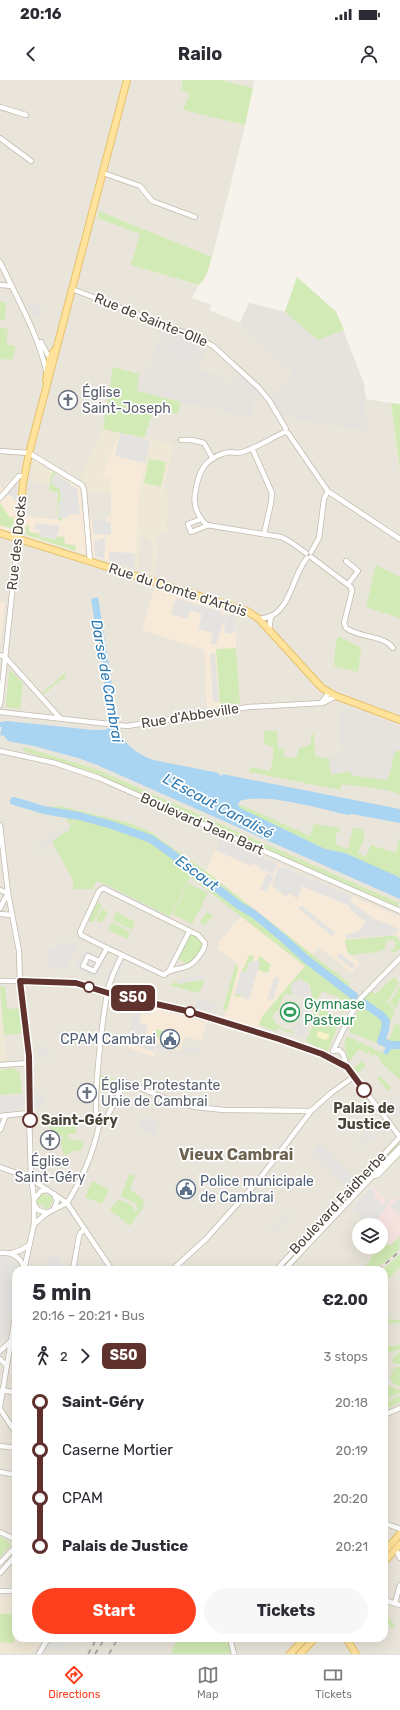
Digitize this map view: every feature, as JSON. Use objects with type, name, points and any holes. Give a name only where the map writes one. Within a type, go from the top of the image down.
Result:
[{"type":"main road","points":[[45,389],[46,370],[58,344],[127,80]]},
{"type":"main road","points":[[45,389],[52,366],[52,358]]},
{"type":"main road","name":"Rue des Docks","points":[[18,538],[24,476],[45,389]]},
{"type":"main road","points":[[0,529],[12,533],[18,538]]},
{"type":"main road","points":[[0,533],[18,538]]},
{"type":"main road","name":"Rue du Comte d'Artois","points":[[18,538],[243,609],[259,619],[322,688],[329,693],[400,720]]},
{"type":"main road","points":[[388,1548],[400,1534]]},
{"type":"main road","points":[[388,1558],[398,1547]]},
{"type":"main road","points":[[290,1654],[301,1642]]},
{"type":"main road","points":[[300,1654],[311,1642]]},
{"type":"main road","points":[[348,1642],[356,1654]]},
{"type":"street","points":[[0,107],[26,115]]},
{"type":"street","points":[[0,138],[31,161]]},
{"type":"street","points":[[103,173],[140,186],[152,201],[195,217]]},
{"type":"street","points":[[0,262],[34,332],[46,370]]},
{"type":"street","points":[[0,285],[12,286]]},
{"type":"street","name":"Rue de Sainte-Olle","points":[[73,288],[210,343],[264,393],[286,432],[328,492],[400,539]]},
{"type":"street","points":[[34,332],[52,358]]},
{"type":"street","points":[[42,354],[52,358]]},
{"type":"street","points":[[286,432],[252,448],[240,452],[226,452],[207,462],[200,471],[195,492],[195,504],[201,519],[208,525],[287,539],[348,584],[352,591],[344,623],[346,628],[358,634],[387,642],[393,648]]},
{"type":"street","points":[[181,440],[192,440],[204,443],[213,459]]},
{"type":"street","points":[[252,448],[272,493],[264,534]]},
{"type":"street","points":[[0,452],[29,453],[82,485],[84,492],[90,561]]},
{"type":"street","points":[[0,498],[19,476],[24,476]]},
{"type":"street","points":[[259,619],[271,616],[286,601],[298,571],[319,538],[324,499],[328,492]]},
{"type":"street","points":[[201,519],[188,524],[191,532],[208,525]]},
{"type":"street","name":"Rue des Docks","points":[[0,705],[18,538]]},
{"type":"street","points":[[346,561],[358,571],[348,584]]},
{"type":"street","points":[[269,630],[271,616]]},
{"type":"street","points":[[0,655],[5,657],[60,718]]},
{"type":"street","points":[[320,703],[329,693]]},
{"type":"street","name":"Rue d'Abbeville","points":[[0,712],[127,726],[249,707],[320,703],[336,696]]},
{"type":"street","name":"Boulevard Jean Bart","points":[[0,751],[50,762],[99,778],[400,911]]},
{"type":"street","points":[[0,825],[8,893],[19,947],[20,981],[29,1062],[29,1114],[34,1224],[25,1266]]},
{"type":"street","points":[[169,971],[190,966],[205,948],[205,943],[202,939],[189,932],[102,888],[99,891],[80,932],[81,935],[164,975],[169,971],[189,932]]},
{"type":"street","points":[[0,890],[8,893]]},
{"type":"street","points":[[0,908],[8,893]]},
{"type":"street","points":[[0,914],[12,915]]},
{"type":"street","points":[[99,961],[106,948]]},
{"type":"street","points":[[99,1126],[96,1118],[98,1073],[108,993],[109,986],[122,955]]},
{"type":"street","points":[[335,1061],[331,1056],[332,1052],[360,999],[400,958]]},
{"type":"street","points":[[0,981],[70,982],[108,993],[191,1012],[322,1054],[347,1067],[400,1137]]},
{"type":"street","points":[[339,1039],[347,1067]]},
{"type":"street","points":[[322,1054],[339,1050],[343,1054]]},
{"type":"street","points":[[335,1061],[342,1060],[343,1054]]},
{"type":"street","points":[[0,1065],[29,1062]]},
{"type":"street","points":[[176,1266],[206,1239],[258,1180],[311,1111],[355,1076]]},
{"type":"street","points":[[34,1224],[46,1213],[66,1203],[87,1168],[99,1126],[107,1117],[125,1082],[169,1099],[195,1107],[224,1110],[311,1111]]},
{"type":"street","points":[[0,1116],[29,1114]]},
{"type":"street","points":[[0,1130],[6,1115]]},
{"type":"street","points":[[394,1128],[400,1129]]},
{"type":"street","name":"Boulevard Faidherbe","points":[[280,1266],[400,1137]]},
{"type":"street","name":"Boulevard Faidherbe","points":[[288,1266],[400,1146]]},
{"type":"street","points":[[372,1176],[378,1175],[400,1152]]},
{"type":"street","points":[[0,1167],[31,1178],[66,1203],[109,1266]]},
{"type":"street","points":[[34,1199],[41,1191],[49,1191]]},
{"type":"street","points":[[56,1195],[66,1196],[73,1192]]},
{"type":"street","points":[[54,1209],[57,1201],[56,1195]]},
{"type":"street","points":[[34,1204],[38,1210],[46,1213]]},
{"type":"street","points":[[74,1266],[80,1232],[84,1230]]},
{"type":"street","points":[[0,1252],[12,1253],[21,1250],[29,1244]]},
{"type":"street","points":[[12,1253],[19,1258],[23,1266]]},
{"type":"street","points":[[12,1335],[0,1408],[12,1426]]},
{"type":"street","points":[[0,1351],[10,1342]]},
{"type":"street","points":[[0,1359],[6,1365]]},
{"type":"street","points":[[2,1390],[12,1391]]},
{"type":"street","points":[[388,1413],[400,1408]]},
{"type":"street","points":[[0,1446],[12,1448]]},
{"type":"street","points":[[0,1472],[12,1474]]},
{"type":"street","points":[[388,1525],[400,1529]]},
{"type":"street","points":[[0,1532],[12,1538]]},
{"type":"street","points":[[398,1547],[400,1558]]},
{"type":"street","points":[[0,1563],[12,1550]]},
{"type":"street","points":[[0,1572],[12,1560]]},
{"type":"street","points":[[397,1604],[400,1585]]},
{"type":"street","points":[[1,1591],[12,1591]]},
{"type":"street","points":[[39,1654],[46,1642]]},
{"type":"street","points":[[231,1642],[234,1654]]},
{"type":"shaded area","points":[[0,80],[183,80],[181,89],[191,95],[183,110],[245,125],[212,257],[99,211],[97,218],[140,234],[132,265],[199,285],[192,298],[212,305],[209,310],[240,323],[249,303],[285,312],[297,277],[336,312],[364,384],[366,399],[391,403],[400,471],[400,1654],[0,1654],[0,645],[5,603],[0,602],[0,533],[13,530],[25,533],[27,536],[134,569],[140,485],[150,440],[119,433],[102,477],[111,479],[111,517],[83,520],[80,488],[49,491],[58,492],[58,520],[15,515],[18,480],[1,489]]},
{"type":"shaded area","points":[[221,80],[254,80],[253,88]]},
{"type":"shaded area","points":[[297,277],[336,312],[364,384],[367,431],[282,416],[278,419],[263,396],[253,403],[250,417],[137,391],[139,377],[142,378],[151,363],[161,336],[158,334],[160,327],[207,346],[197,369],[223,377],[221,381],[231,386],[242,375],[257,389],[265,389],[270,397],[280,391],[293,377],[292,370],[240,323],[249,303],[285,312]]},
{"type":"shaded area","points":[[28,304],[37,304],[37,306],[41,306],[40,315],[35,317]]},
{"type":"shaded area","points":[[182,337],[194,342],[188,356],[175,350]]},
{"type":"shaded area","points":[[103,429],[119,432],[102,477],[111,479],[111,494],[88,492],[87,484],[80,479]]},
{"type":"shaded area","points":[[119,432],[150,439],[140,485],[134,569],[27,536],[25,533],[13,530],[0,533],[0,484],[2,489],[10,480],[18,480],[15,515],[58,520],[58,492],[49,491],[50,478],[53,472],[80,488],[83,520],[111,517],[111,479],[102,478]]},
{"type":"shaded area","points":[[120,433],[150,440],[145,463],[115,456]]},
{"type":"shaded area","points":[[150,439],[173,444],[164,490],[168,493],[166,534],[157,532],[156,563],[153,575],[150,574],[153,562],[153,541],[147,540],[147,534],[141,534],[139,565],[138,570],[135,569],[140,485]]},
{"type":"shaded area","points":[[35,460],[53,472],[49,483],[31,481],[33,461]]},
{"type":"shaded area","points":[[56,474],[71,484],[70,486],[77,488],[80,514],[67,515],[67,518],[59,518],[58,502],[61,502],[60,489],[50,483],[52,480],[51,479]]},
{"type":"shaded area","points":[[15,480],[18,482],[16,502],[11,495],[8,496],[4,493]]},
{"type":"shaded area","points":[[106,518],[106,522],[111,522],[111,535],[93,534],[92,519]]},
{"type":"shaded area","points":[[36,523],[60,526],[56,539],[39,537],[40,530],[33,529]]},
{"type":"shaded area","points":[[106,538],[104,559],[95,556],[94,541]]},
{"type":"shaded area","points":[[109,552],[135,553],[134,569],[109,561]]},
{"type":"shaded area","points":[[155,586],[234,611],[240,703],[207,708],[204,650],[142,630]]},
{"type":"shaded area","points":[[176,598],[222,612],[221,614],[223,615],[234,614],[235,632],[232,632],[232,634],[225,633],[224,623],[227,622],[224,620],[216,645],[210,643],[213,633],[198,629],[202,614],[190,611],[187,619],[171,614]]},
{"type":"shaded area","points":[[0,602],[5,603],[0,645]]},
{"type":"shaded area","points":[[215,653],[219,702],[213,702],[210,654]]},
{"type":"shaded area","points":[[339,708],[350,708],[400,727],[400,750],[395,753],[388,780],[353,776],[349,771],[331,775],[329,759],[335,755],[342,754]]},
{"type":"shaded area","points":[[68,824],[70,826],[39,852],[37,849]]},
{"type":"shaded area","points":[[220,838],[400,917],[400,935],[398,937],[389,936],[346,940],[348,954],[360,963],[352,973],[319,947],[312,955],[206,871]]},
{"type":"shaded area","points":[[220,839],[278,864],[273,874],[259,868],[259,866],[253,863],[251,866],[215,850]]},
{"type":"shaded area","points":[[278,867],[284,867],[352,896],[350,901],[373,918],[399,929],[396,935],[346,939],[345,935],[358,932],[366,922],[351,910],[349,906],[302,886],[297,899],[290,893],[286,897],[272,886]]},
{"type":"shaded area","points":[[267,873],[274,876],[267,892],[260,889]]},
{"type":"shaded area","points":[[105,884],[170,917],[167,921],[103,888]]},
{"type":"shaded area","points":[[301,905],[335,933],[332,936],[298,908]]},
{"type":"shaded area","points":[[241,916],[305,967],[262,1017],[258,1029],[224,1018],[226,1010],[223,1009],[236,963],[217,948],[220,945],[218,943]]},
{"type":"shaded area","points":[[72,942],[77,943],[68,962],[66,962],[66,964],[69,964],[69,969],[50,968],[50,962],[48,962],[49,950],[58,948],[58,944]]},
{"type":"shaded area","points":[[85,949],[100,957],[102,953],[107,955],[96,978],[75,970]]},
{"type":"shaded area","points":[[340,953],[355,965],[352,969],[337,957]]},
{"type":"shaded area","points":[[117,956],[125,960],[117,983],[111,981],[109,987],[102,985]]},
{"type":"shaded area","points":[[254,960],[260,962],[249,1000],[235,993],[241,971],[246,973],[249,962],[253,963]]},
{"type":"shaded area","points":[[199,975],[204,977],[203,980],[199,979],[180,984],[177,981]]},
{"type":"shaded area","points":[[278,977],[279,980],[273,1000],[267,1001],[274,978]]},
{"type":"shaded area","points":[[297,978],[308,984],[311,1005],[310,1014],[312,1015],[304,1037],[297,1034],[298,1031],[295,1030],[305,1003],[305,1000],[292,993],[291,985],[293,982],[298,981]]},
{"type":"shaded area","points":[[122,987],[140,991],[138,999],[120,995]]},
{"type":"shaded area","points":[[0,989],[7,1061],[0,1062]]},
{"type":"shaded area","points":[[197,999],[215,1004],[212,1012],[194,1008]]},
{"type":"shaded area","points":[[138,1003],[206,1023],[201,1041],[185,1036],[180,1051],[165,1046],[163,1051],[156,1050],[154,1057],[128,1047],[130,1038],[127,1037]]},
{"type":"shaded area","points":[[138,1003],[153,1008],[151,1015],[142,1013],[139,1023],[148,1025],[144,1039],[165,1046],[163,1051],[155,1049],[154,1052],[132,1044],[134,1040],[127,1037]]},
{"type":"shaded area","points":[[188,1045],[200,1049],[198,1055],[186,1051]]},
{"type":"shaded area","points":[[48,1047],[49,1057],[39,1058],[38,1048]]},
{"type":"shaded area","points":[[32,1094],[43,1095],[44,1108],[33,1109]]},
{"type":"shaded area","points":[[23,1095],[24,1109],[0,1113],[0,1097]]},
{"type":"shaded area","points":[[393,1099],[400,1106],[400,1112],[397,1118],[386,1104]]},
{"type":"shaded area","points":[[143,1116],[159,1123],[155,1136],[138,1129]]},
{"type":"shaded area","points":[[362,1121],[371,1131],[369,1133],[375,1138],[372,1141],[368,1137],[359,1146],[356,1143],[365,1134],[357,1126]]},
{"type":"shaded area","points":[[321,1144],[354,1179],[347,1186],[313,1151]]},
{"type":"shaded area","points":[[372,1186],[389,1202],[395,1197],[400,1201],[400,1236],[390,1245],[388,1243],[388,1218],[361,1218],[351,1209]]},
{"type":"shaded area","points":[[370,1188],[375,1193],[373,1195],[383,1205],[387,1201],[389,1203],[387,1208],[378,1218],[361,1218],[351,1209]]},
{"type":"shaded area","points":[[397,1199],[400,1201],[400,1215],[390,1206]]},
{"type":"shaded area","points":[[286,1213],[291,1215],[274,1233],[270,1229]]},
{"type":"shaded area","points":[[0,1255],[6,1255],[15,1259],[18,1266],[12,1266],[12,1309],[7,1338],[0,1342],[0,1259],[13,1262],[14,1260],[0,1258]]},
{"type":"shaded area","points":[[49,1256],[62,1258],[61,1266],[48,1266]]},
{"type":"shaded area","points":[[0,1597],[12,1597],[12,1642],[39,1642],[32,1654],[0,1654]]},
{"type":"shaded area","points":[[50,1642],[66,1642],[59,1653],[47,1646]]},
{"type":"green space","points":[[183,80],[221,80],[253,88],[245,125],[183,110],[190,95],[181,89]]},
{"type":"green space","points":[[99,211],[212,257],[206,276],[199,285],[131,265],[140,234],[97,218]]},
{"type":"green space","points":[[297,277],[336,312],[344,330],[318,340],[285,312]]},
{"type":"green space","points":[[0,302],[6,302],[5,320],[0,320]]},
{"type":"green space","points":[[0,328],[8,329],[6,345],[16,346],[12,360],[0,359]]},
{"type":"green space","points":[[113,367],[139,374],[137,391],[181,402],[178,414],[154,409],[144,438],[103,429]]},
{"type":"green space","points":[[391,403],[400,404],[400,471]]},
{"type":"green space","points":[[149,459],[166,462],[161,487],[144,483]]},
{"type":"green space","points":[[53,472],[56,474],[51,479],[60,489],[61,502],[58,502],[60,518],[62,518],[62,521],[58,520],[57,505],[58,492],[49,491],[50,478]]},
{"type":"green space","points":[[0,503],[10,518],[14,516],[13,529],[0,525]]},
{"type":"green space","points":[[28,525],[29,532],[39,534],[39,537],[56,539],[57,536],[64,537],[65,544],[75,545],[76,551],[27,535],[25,533],[26,526]]},
{"type":"green space","points":[[376,565],[400,577],[400,618],[366,607]]},
{"type":"green space","points":[[339,636],[361,648],[358,672],[334,666],[336,641]]},
{"type":"green space","points":[[236,648],[240,703],[220,706],[216,649]]},
{"type":"green space","points":[[11,671],[23,683],[20,709],[7,707],[6,705],[9,672]]},
{"type":"green space","points":[[65,673],[66,679],[60,680],[44,694],[42,693]]},
{"type":"green space","points":[[264,731],[277,731],[278,749],[284,749],[284,757],[296,758],[299,748],[310,745],[312,734],[314,734],[315,756],[329,759],[331,775],[349,771],[353,776],[388,780],[395,752],[400,750],[400,794],[387,790],[342,784],[340,790],[249,772],[250,767],[270,771],[273,759],[273,746],[267,746],[264,741]]},
{"type":"green space","points":[[24,747],[98,770],[399,903],[398,907],[95,773],[23,751]]},
{"type":"green space","points":[[238,805],[246,807],[310,836],[314,824],[340,828],[339,833],[336,833],[335,842],[337,845],[348,849],[353,828],[363,829],[365,837],[358,853],[366,857],[371,845],[396,853],[400,836],[400,879],[345,853],[325,849],[239,808]]},
{"type":"green space","points":[[60,806],[130,823],[152,833],[208,873],[350,984],[347,987],[357,994],[358,998],[362,999],[369,990],[376,994],[394,977],[399,982],[389,1001],[386,1001],[395,1010],[383,1041],[377,1043],[349,1032],[359,1009],[354,1001],[348,1000],[343,1013],[342,1012],[346,1002],[338,999],[338,997],[322,991],[316,1002],[313,1001],[310,985],[299,978],[292,987],[292,993],[296,995],[284,994],[278,1011],[274,1013],[272,1018],[276,1020],[275,1023],[282,1028],[294,1032],[293,1034],[278,1028],[275,1031],[259,1025],[262,1017],[305,966],[190,877],[170,917],[97,881],[93,889],[73,889],[73,880],[52,842],[65,832],[69,831],[69,828],[75,820],[74,819],[71,825],[66,820],[68,817],[41,813],[42,807]]},
{"type":"green space","points":[[188,883],[208,893],[192,924],[173,914]]},
{"type":"green space","points":[[97,902],[102,905],[93,923],[88,920]]},
{"type":"green space","points":[[102,909],[108,912],[102,923],[96,920]]},
{"type":"green space","points":[[117,912],[135,922],[132,930],[113,920]]},
{"type":"green space","points":[[207,912],[213,916],[205,925],[200,921]]},
{"type":"green space","points":[[112,922],[130,932],[127,939],[108,930]]},
{"type":"green space","points":[[191,934],[203,941],[204,948],[193,961],[187,964],[178,959]]},
{"type":"green space","points":[[395,936],[400,942],[400,948],[394,953],[390,949],[395,949],[394,946],[397,946],[394,940],[387,940],[387,943],[385,943],[385,950],[379,950],[375,954],[373,952],[351,955],[347,951],[345,940]]},
{"type":"green space","points":[[249,955],[254,956],[252,963],[249,962],[239,994],[242,997],[235,996],[234,994],[237,994],[244,972],[241,971],[243,970]]},
{"type":"green space","points":[[260,956],[271,965],[268,973],[258,970],[260,962],[257,961]]},
{"type":"green space","points":[[236,963],[238,969],[227,1010],[223,1009]]},
{"type":"green space","points":[[200,980],[204,981],[200,992],[194,992],[169,985],[176,982],[179,984]]},
{"type":"green space","points":[[0,986],[5,987],[7,1009],[19,1008],[22,1033],[4,1035]]},
{"type":"green space","points":[[400,986],[400,998],[396,1008],[390,1003]]},
{"type":"green space","points":[[313,1004],[319,1008],[316,1017],[333,1023],[337,1027],[328,1051],[306,1042],[314,1022],[317,1023],[318,1020],[314,1018]]},
{"type":"green space","points":[[320,1009],[335,1015],[332,1022],[318,1017]]},
{"type":"green space","points":[[395,1024],[400,1025],[400,1080],[380,1062],[382,1060],[376,1055],[373,1054],[370,1057],[369,1056],[371,1053],[369,1051],[366,1054],[359,1049],[349,1062],[344,1044],[347,1036],[387,1055],[392,1048],[388,1042]]},
{"type":"green space","points":[[156,1029],[166,1032],[164,1039],[154,1036]]},
{"type":"green space","points":[[362,1061],[366,1066],[358,1073],[354,1068]]},
{"type":"green space","points":[[14,1068],[20,1073],[22,1093],[0,1095],[0,1070]]},
{"type":"green space","points":[[100,1075],[115,1079],[114,1081],[117,1084],[112,1093],[99,1090]]},
{"type":"green space","points":[[380,1076],[391,1087],[387,1091],[377,1078]]},
{"type":"green space","points":[[75,1120],[76,1134],[68,1134],[67,1137],[69,1137],[70,1140],[83,1141],[83,1146],[81,1148],[81,1152],[76,1150],[64,1156],[61,1145],[61,1139],[63,1139],[62,1135],[56,1136],[52,1133],[48,1122]]},
{"type":"green space","points":[[398,1143],[399,1144],[285,1266],[283,1266]]},
{"type":"green space","points":[[129,1174],[135,1176],[130,1189],[145,1201],[142,1205],[144,1206],[130,1226],[110,1210],[119,1200],[131,1204],[136,1212],[138,1210],[135,1203],[121,1196]]},
{"type":"green space","points":[[92,1181],[109,1189],[102,1204],[85,1197]]},
{"type":"green space","points":[[44,1193],[51,1196],[53,1200],[50,1207],[45,1209],[44,1205],[37,1204],[37,1197]]},
{"type":"green space","points":[[400,1236],[399,1250],[380,1266],[365,1266],[370,1261],[371,1256],[375,1254],[388,1254],[388,1245],[391,1245]]},
{"type":"green space","points":[[400,1254],[400,1267],[388,1279],[388,1266],[386,1266]]},
{"type":"green space","points":[[388,1319],[400,1320],[400,1323],[388,1324]]},
{"type":"green space","points":[[400,1345],[400,1349],[388,1353],[388,1346]]},
{"type":"green space","points":[[400,1352],[400,1364],[394,1364],[392,1360],[394,1356]]},
{"type":"green space","points":[[400,1367],[400,1387],[393,1383],[390,1377],[394,1368]]},
{"type":"green space","points":[[388,1386],[400,1390],[400,1393],[388,1398]]},
{"type":"green space","points":[[400,1396],[400,1402],[388,1408],[388,1401]]},
{"type":"green space","points":[[0,1536],[12,1544],[0,1557]]},
{"type":"green space","points":[[0,1614],[12,1614],[12,1642],[14,1643],[0,1642]]},
{"type":"green space","points":[[388,1616],[395,1627],[392,1629],[388,1623]]},
{"type":"green space","points":[[176,1642],[228,1642],[231,1654],[171,1654]]},
{"type":"sand","points":[[317,1031],[329,1034],[329,1038],[325,1040],[317,1037]]},
{"type":"water","points":[[98,597],[117,717],[114,717],[119,732],[133,749],[153,760],[214,772],[223,776],[222,774],[400,809],[400,823],[352,814],[348,815],[278,800],[250,799],[240,801],[238,805],[240,808],[325,849],[345,853],[399,877],[400,899],[97,765],[78,758],[34,746],[8,741],[4,736],[0,735],[2,727],[0,727],[0,722],[7,721],[93,730],[105,730],[111,726],[91,599]]},
{"type":"water","points":[[388,1042],[400,1042],[400,1048],[392,1048],[387,1055],[383,1053]]},
{"type":"waterway","name":"Escaut","points":[[14,801],[44,810],[79,816],[112,825],[151,839],[240,906],[254,914],[306,959],[354,996]]},
{"type":"waterway","name":"Escaut","points":[[362,1002],[381,1015],[386,1021],[385,1030],[381,1041],[390,1045],[400,1045]]},
{"type":"railway","points":[[383,1266],[400,1251]]},
{"type":"railway","points":[[88,1654],[95,1642]]},
{"type":"railway","points":[[95,1654],[102,1642]]},
{"type":"railway","points":[[109,1654],[116,1642]]},
{"type":"bus line","name":"S50","points":[[30,1120],[29,1056],[20,981],[76,983],[108,993],[191,1012],[279,1039],[322,1054],[347,1067],[364,1090]]},
{"type":"place","name":"Église Saint-Joseph","points":[[68,400]]},
{"type":"place","name":"Gymnase Pasteur","points":[[290,1012]]},
{"type":"place","name":"CPAM Cambrai","points":[[170,1039]]},
{"type":"place","name":"Palais de Justice","points":[[364,1090]]},
{"type":"place","name":"Église Protestante Unie de Cambrai","points":[[87,1093]]},
{"type":"place","name":"Saint-Géry","points":[[30,1120]]},
{"type":"place","name":"Église Saint-Géry","points":[[50,1140]]},
{"type":"place","name":"Police municipale de Cambrai","points":[[186,1189]]},
{"type":"district","name":"Vieux Cambrai","points":[[236,1154]]},
{"type":"water label","name":"Darse de Cambrai","points":[[107,681]]},
{"type":"water label","name":"L'Escaut Canalisé","points":[[218,806]]}]
